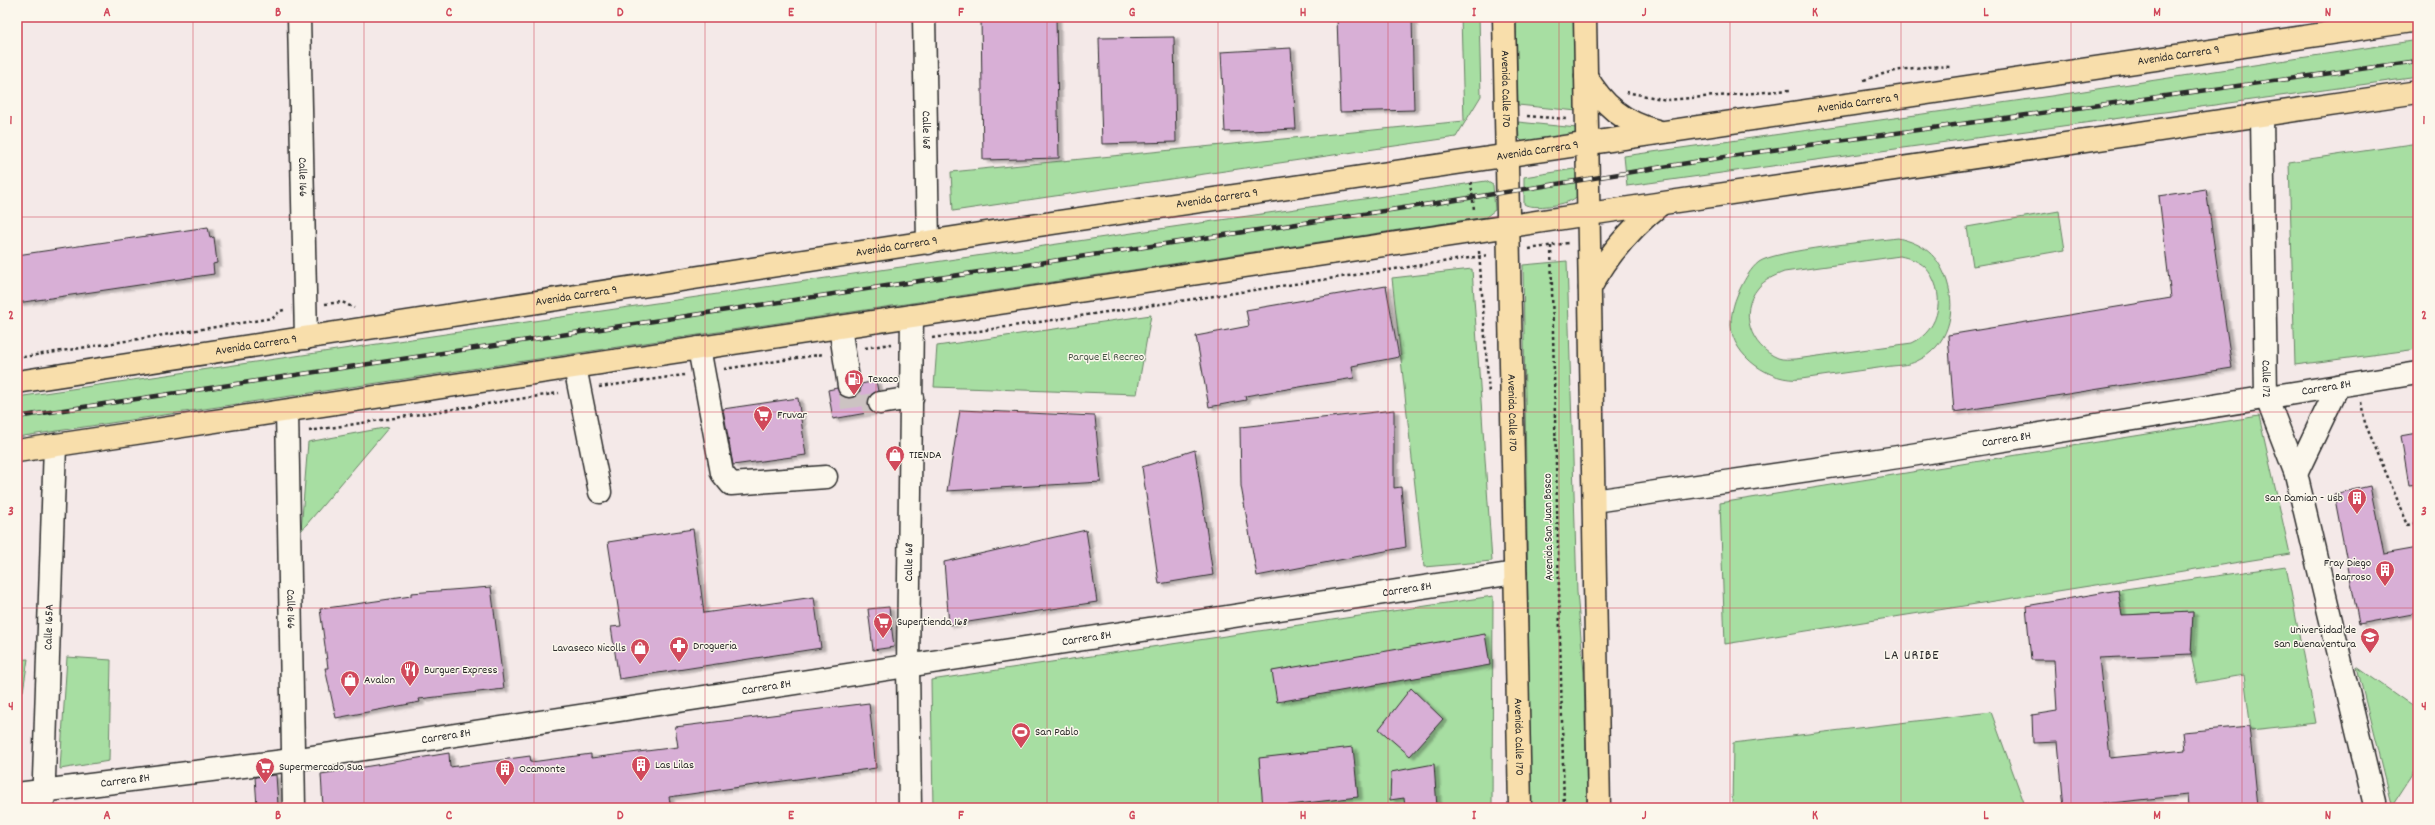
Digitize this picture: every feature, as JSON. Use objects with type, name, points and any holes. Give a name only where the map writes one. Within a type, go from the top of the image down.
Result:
[{"type":"main road","name":"Avenida Calle 170","points":[[1504,17],[1520,808]]},
{"type":"main road","points":[[1585,17],[1599,808]]},
{"type":"main road","name":"Avenida Carrera 9","points":[[17,382],[1506,155],[2418,20]]},
{"type":"main road","points":[[1586,76],[1596,92],[1620,115],[1632,123],[1660,132]]},
{"type":"main road","points":[[17,451],[1588,214],[2418,92]]},
{"type":"main road","points":[[1590,289],[1603,265],[1624,236],[1662,203]]},
{"type":"street","name":"Calle 166","points":[[299,17],[306,338]]},
{"type":"street","name":"Calle 168","points":[[924,17],[928,243]]},
{"type":"street","name":"Calle 172","points":[[2262,116],[2266,396],[2296,474],[2374,802]]},
{"type":"street","name":"Calle 168","points":[[910,808],[908,666],[913,340],[912,316]]},
{"type":"street","points":[[840,327],[850,386]]},
{"type":"street","points":[[699,348],[722,472],[731,484],[826,477]]},
{"type":"street","points":[[575,367],[600,492]]},
{"type":"street","name":"Carrera 8H","points":[[1594,501],[1905,456],[2266,396],[2418,373]]},
{"type":"street","points":[[2296,474],[2348,384]]},
{"type":"street","points":[[880,403],[912,398]]},
{"type":"street","name":"Calle 166","points":[[287,411],[294,808]]},
{"type":"street","name":"Calle 165A","points":[[43,800],[55,445]]},
{"type":"street","name":"Carrera 8H","points":[[17,794],[43,800],[292,760],[1515,573]]},
{"type":"path","points":[[1856,81],[1893,71],[1933,66],[1956,67]]},
{"type":"path","points":[[1622,91],[1667,100],[1761,94],[1798,89]]},
{"type":"path","points":[[1525,116],[1569,120]]},
{"type":"path","points":[[1522,250],[1566,243]]},
{"type":"path","name":"Avenida San Juan Bosco","points":[[1550,246],[1564,808]]},
{"type":"path","points":[[287,434],[1480,257]]},
{"type":"path","points":[[2348,384],[2408,524],[2418,522]]},
{"type":"green space","points":[[1461,17],[1479,17],[1481,96],[1456,137],[953,211],[951,172],[1464,121]]},
{"type":"green space","points":[[1516,17],[1574,17],[1577,111],[1518,105]]},
{"type":"green space","points":[[2418,40],[2418,77],[1627,186],[1624,156],[2051,96]]},
{"type":"green space","points":[[1518,122],[1577,128],[1576,137],[1524,143],[1519,138]]},
{"type":"green space","points":[[2418,143],[2418,349],[2295,365],[2289,162]]},
{"type":"green space","points":[[1574,169],[1577,174],[1577,196],[1573,199],[1551,206],[1535,207],[1524,204],[1524,177]]},
{"type":"green space","points":[[1486,181],[1493,185],[1495,210],[1486,217],[17,437],[17,397]]},
{"type":"green space","points":[[2059,211],[2065,250],[1973,266],[1967,227]]},
{"type":"green space","points":[[1898,238],[1923,247],[1929,252],[1939,264],[1947,281],[1950,293],[1950,316],[1943,338],[1928,355],[1906,365],[1889,366],[1801,379],[1789,379],[1778,377],[1766,372],[1746,357],[1738,347],[1733,336],[1731,325],[1733,310],[1735,301],[1746,277],[1756,264],[1769,258],[1804,250]],"holes":[[[1900,256],[1917,261],[1925,267],[1932,277],[1938,298],[1938,309],[1935,320],[1922,337],[1912,343],[1796,359],[1784,359],[1778,358],[1769,353],[1761,346],[1750,328],[1748,318],[1752,297],[1758,288],[1770,278],[1784,272]]]},
{"type":"green space","points":[[1567,261],[1577,592],[1584,673],[1587,808],[1531,808],[1523,265]]},
{"type":"green space","points":[[1472,269],[1492,561],[1424,567],[1392,278]]},
{"type":"green space","name":"Parque El Recreo","points":[[1151,315],[1137,394],[934,387],[937,346]]},
{"type":"green space","points":[[2259,416],[2290,554],[1725,644],[1720,503]]},
{"type":"green space","points":[[389,427],[301,531],[308,442]]},
{"type":"green space","points":[[2286,566],[2316,723],[2251,730],[2244,675],[2197,683],[2191,654],[2193,612],[2122,615],[2118,590]]},
{"type":"green space","points":[[1493,596],[1492,808],[933,808],[931,680]]},
{"type":"green space","points":[[67,657],[111,660],[109,761],[60,769]]},
{"type":"green space","points":[[28,659],[23,691],[17,691],[17,660]]},
{"type":"green space","points":[[2357,667],[2418,710],[2418,766],[2392,806],[2394,808],[2392,808]]},
{"type":"green space","points":[[1991,712],[2026,808],[1732,808],[1733,743]]},
{"type":"building","points":[[981,17],[1056,17],[1059,158],[983,160]]},
{"type":"building","points":[[1337,17],[1412,17],[1414,110],[1340,112]]},
{"type":"building","points":[[1174,37],[1176,142],[1102,144],[1099,38]]},
{"type":"building","points":[[1291,48],[1296,129],[1225,132],[1221,52]]},
{"type":"building","points":[[2206,189],[2232,368],[1954,412],[1948,335],[2171,298],[2159,196]]},
{"type":"building","points":[[208,227],[210,238],[214,237],[217,263],[213,264],[214,274],[17,303],[17,255]]},
{"type":"building","points":[[1386,286],[1399,357],[1352,366],[1354,378],[1245,396],[1246,400],[1209,407],[1196,336],[1249,326],[1246,310]]},
{"type":"building","name":"Texaco","points":[[876,381],[878,391],[872,394],[868,399],[868,405],[872,412],[833,419],[828,390],[837,388],[844,397],[851,398],[860,391],[861,384]]},
{"type":"building","name":"Fruvar","points":[[798,398],[806,455],[733,465],[723,409]]},
{"type":"building","points":[[960,410],[1095,416],[1101,482],[947,491]]},
{"type":"building","points":[[1394,410],[1394,488],[1401,487],[1406,547],[1257,576],[1241,486],[1240,427]]},
{"type":"building","points":[[2418,433],[2418,484],[2409,485],[2401,436]]},
{"type":"building","points":[[1195,450],[1213,575],[1159,584],[1142,467]]},
{"type":"building","name":"Fray Diego Barroso","points":[[2370,486],[2384,554],[2418,548],[2418,613],[2359,624],[2334,494]]},
{"type":"building","points":[[693,529],[704,613],[814,597],[821,648],[619,679],[611,627],[621,626],[608,542]]},
{"type":"building","points":[[1086,530],[1097,602],[949,625],[944,562]]},
{"type":"building","points":[[491,587],[504,689],[419,699],[420,702],[336,718],[325,668],[328,668],[320,609],[411,596],[411,593]]},
{"type":"building","points":[[2118,590],[2122,615],[2193,612],[2191,654],[2099,658],[2110,758],[2185,750],[2183,732],[2249,726],[2257,806],[2188,808],[2187,795],[2064,808],[2058,742],[2033,743],[2032,715],[2057,711],[2054,660],[2031,660],[2026,606]]},
{"type":"building","points":[[889,607],[894,647],[873,650],[868,609]]},
{"type":"building","points":[[1485,634],[1490,665],[1277,702],[1272,671]]},
{"type":"building","points":[[1411,688],[1443,719],[1410,756],[1379,729]]},
{"type":"building","points":[[869,703],[876,768],[669,797],[671,808],[323,808],[321,774],[449,753],[450,767],[530,756],[531,762],[591,754],[591,758],[678,747],[675,727]]},
{"type":"building","points":[[1353,747],[1358,797],[1263,808],[1259,758]]},
{"type":"building","points":[[1434,764],[1437,808],[1405,808],[1404,798],[1390,800],[1391,772]]},
{"type":"building","points":[[276,775],[278,805],[257,806],[255,777]]},
{"type":"tunnel","points":[[849,386],[852,408],[880,403]]},
{"type":"railway","points":[[17,417],[1450,201],[1744,154],[2418,61]]},
{"type":"place","name":"Texaco","points":[[854,396]]},
{"type":"place","name":"Fruvar","points":[[763,432]]},
{"type":"place","name":"TIENDA","points":[[895,472]]},
{"type":"place","name":"San Damian - Usb","points":[[2357,515]]},
{"type":"place","name":"Fray Diego Barroso","points":[[2385,587]]},
{"type":"place","name":"Supertienda 168","points":[[883,639]]},
{"type":"place","name":"Universidad de San Buenaventura","points":[[2370,654]]},
{"type":"place","name":"Drogueria","points":[[679,663]]},
{"type":"place","name":"Lavaseco Nicolls","points":[[640,665]]},
{"type":"place","name":"Burguer Express","points":[[410,687]]},
{"type":"place","name":"Avalon","points":[[350,697]]},
{"type":"place","name":"San Pablo","points":[[1021,749]]},
{"type":"place","name":"Las Lilas","points":[[641,782]]},
{"type":"place","name":"Supermercado Sua","points":[[265,784]]},
{"type":"place","name":"Ocamonte","points":[[505,786]]},
{"type":"district","name":"LA URIBE","points":[[1912,656]]}]
